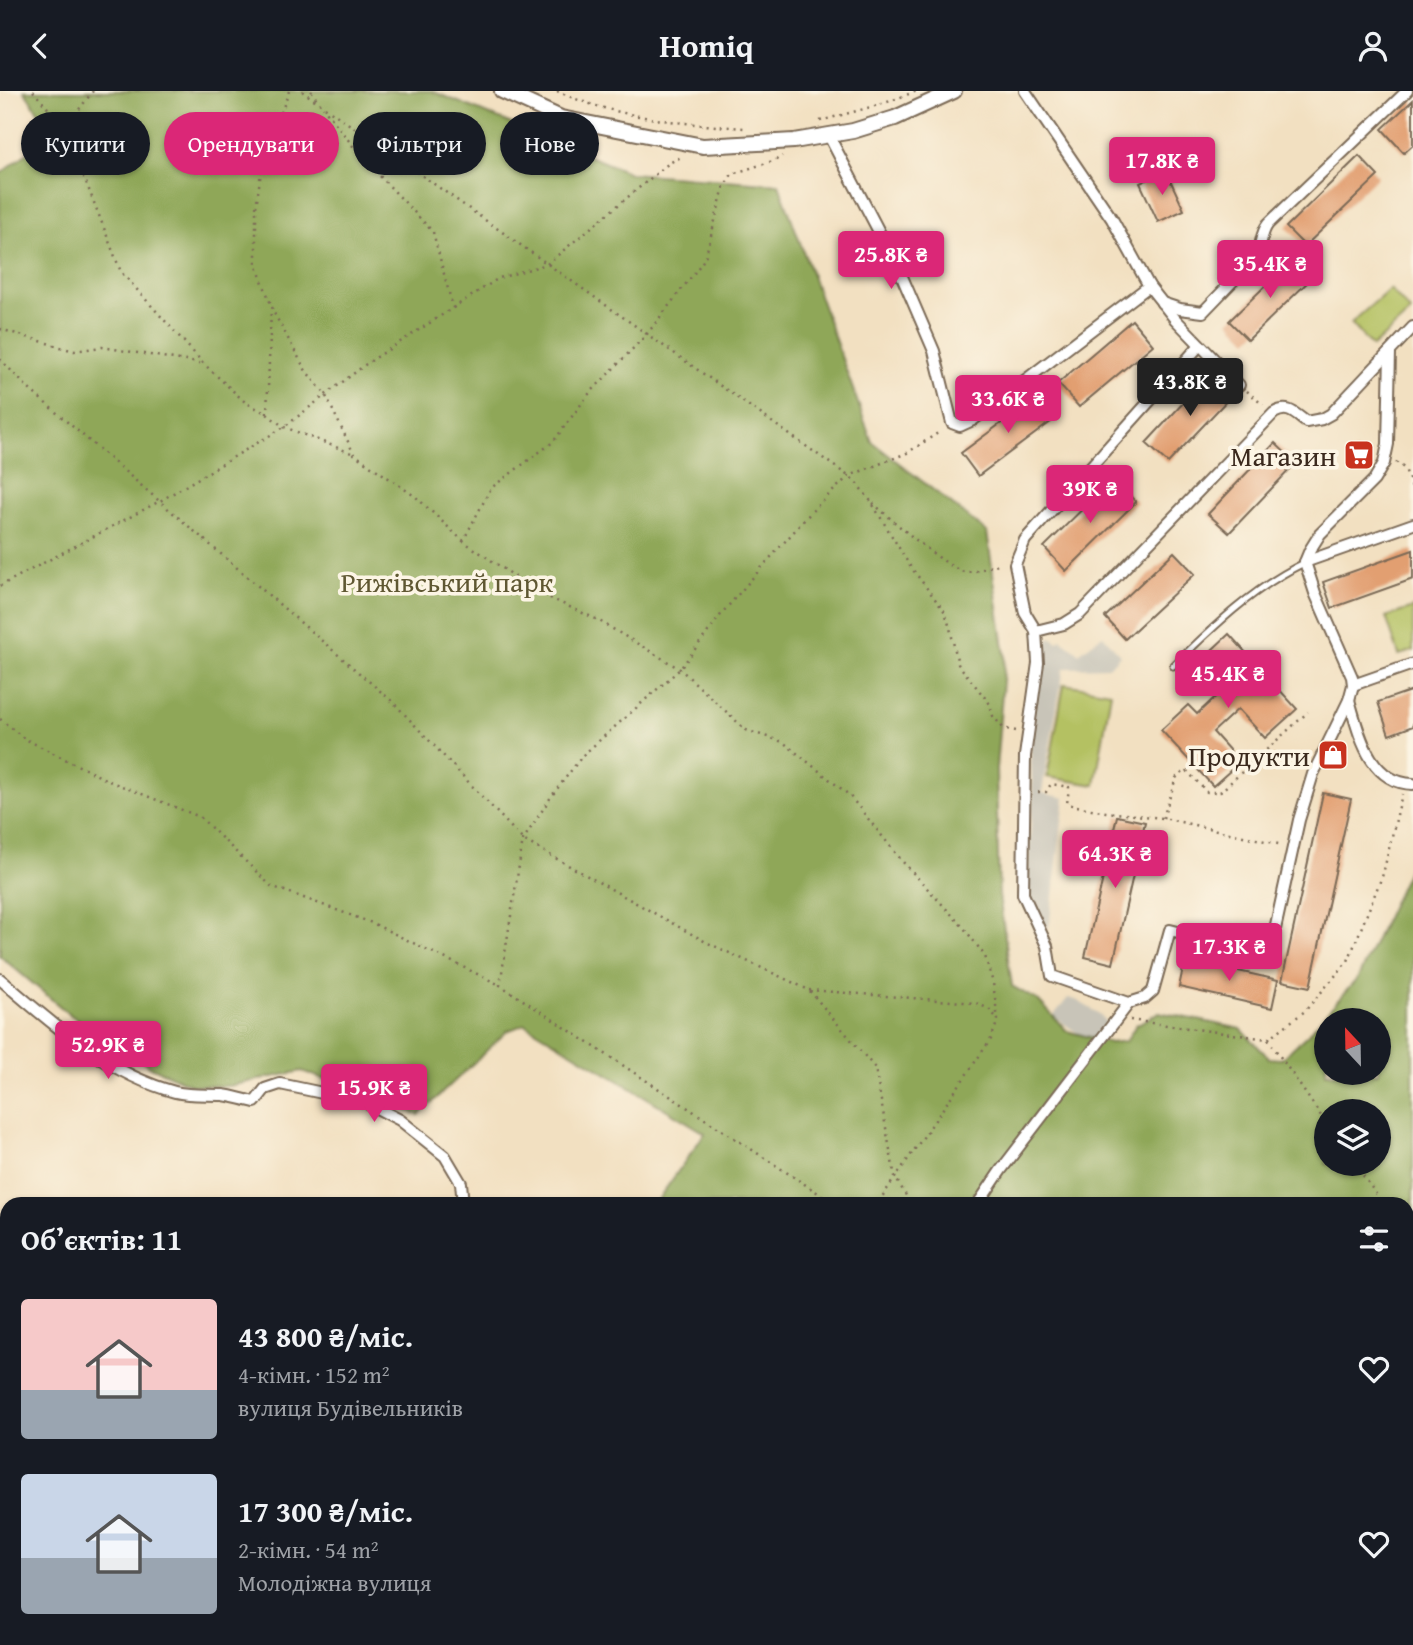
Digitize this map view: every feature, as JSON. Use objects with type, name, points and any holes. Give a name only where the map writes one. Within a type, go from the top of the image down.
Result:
[{"type":"street","points":[[502,91],[561,118],[703,146],[829,136],[895,118],[954,91]]},
{"type":"street","points":[[1025,91],[1111,219],[1149,286],[1199,346],[1239,385]]},
{"type":"street","points":[[1162,303],[1180,309],[1203,311],[1256,257],[1263,231],[1268,224],[1407,91]]},
{"type":"street","points":[[829,136],[900,272],[934,351],[956,425],[973,421],[1149,286]]},
{"type":"street","points":[[1036,631],[1064,624],[1080,614],[1274,413],[1282,408],[1289,409],[1306,422],[1331,414],[1413,327]]},
{"type":"street","points":[[1129,1003],[1052,977],[1047,946],[1023,894],[1026,827],[1024,791],[1038,663],[1036,631],[1024,613],[1015,564],[1025,540],[1199,346]]},
{"type":"street","points":[[983,1197],[1129,1003],[1145,998],[1153,991],[1170,930],[1258,952],[1272,943],[1313,774],[1349,700],[1353,685],[1352,677],[1315,593],[1306,562],[1320,534],[1374,479],[1384,463],[1388,444],[1390,352]]},
{"type":"street","points":[[1306,562],[1413,524]]},
{"type":"street","points":[[1353,685],[1413,664]]},
{"type":"street","points":[[1349,700],[1364,750],[1373,763],[1394,779],[1409,784]]},
{"type":"street","points":[[0,979],[87,1051],[171,1091],[188,1095],[224,1095],[255,1102],[265,1089],[280,1084],[365,1102],[400,1120],[445,1156],[461,1182],[462,1197]]},
{"type":"lane","points":[[1173,666],[1229,611],[1306,562]]},
{"type":"path","points":[[33,91],[51,112]]},
{"type":"path","points":[[77,112],[93,91]]},
{"type":"path","points":[[289,91],[262,165],[256,207],[256,264],[271,306],[306,371],[325,394],[354,454]]},
{"type":"path","points":[[302,91],[849,477],[905,533],[961,572],[977,571],[1009,562],[1015,564]]},
{"type":"path","points":[[312,91],[359,154],[433,232],[453,308]]},
{"type":"path","points":[[556,91],[583,104],[690,125],[755,129]]},
{"type":"path","points":[[818,121],[882,104],[917,91]]},
{"type":"path","points":[[463,541],[491,488],[553,442],[588,395],[646,334],[705,258],[724,187],[732,174],[776,160],[801,140]]},
{"type":"path","points":[[0,586],[160,501],[284,427],[325,394],[427,323],[499,278],[547,264],[669,163],[681,157]]},
{"type":"path","points":[[83,175],[121,272],[204,364],[245,402],[284,427],[354,454],[416,497],[463,541],[540,593],[596,619],[680,669],[746,730],[783,742],[849,795],[904,862],[964,928],[985,956],[993,983],[998,1020],[990,1039],[882,1197]]},
{"type":"path","points":[[267,414],[271,306]]},
{"type":"path","points":[[0,329],[74,351],[102,347],[204,364]]},
{"type":"path","points":[[0,359],[29,390],[393,702],[523,840],[706,942],[809,989],[976,1003],[989,1009],[998,1020]]},
{"type":"path","points":[[1239,385],[1274,413]]},
{"type":"path","points":[[500,985],[523,840],[583,755],[680,669],[755,575],[814,509],[849,477],[907,453],[956,425]]},
{"type":"path","points":[[1405,469],[1413,490]]},
{"type":"path","points":[[870,500],[911,566],[945,612],[958,664],[990,704],[993,716],[1003,728],[1028,737]]},
{"type":"path","points":[[1163,818],[1176,778],[1185,770],[1207,792],[1220,792],[1308,712]]},
{"type":"path","points":[[0,719],[25,739],[109,781],[200,817],[271,886],[372,923],[500,985],[824,1197]]},
{"type":"path","points":[[1046,792],[1051,784],[1069,787],[1067,804],[1106,813],[1163,818],[1293,848]]},
{"type":"path","points":[[1117,1018],[1268,1039],[1305,1011],[1348,961],[1383,874],[1409,784]]},
{"type":"path","points":[[809,989],[875,1068],[895,1177],[907,1197]]},
{"type":"path","points":[[1268,1039],[1314,1106]]},
{"type":"path","points":[[1363,1176],[1378,1197]]},
{"type":"shaded area","points":[[1103,635],[1120,655],[1109,667],[1064,668],[1042,793],[1065,798],[1049,928],[1036,916],[1026,888],[1033,798],[1030,742],[1040,650],[1051,637],[1058,642],[1061,639],[1079,653]]},
{"type":"shaded area","points":[[1068,998],[1098,1013],[1107,1023],[1011,1147],[1079,1034],[1053,1016]]},
{"type":"green space","name":"Рижівський парк","points":[[24,91],[432,91],[483,112],[353,112],[353,175],[486,175],[486,113],[500,119],[500,175],[599,175],[599,160],[630,173],[779,184],[872,442],[987,532],[1005,655],[996,769],[999,895],[1012,986],[1039,1001],[1067,1031],[1111,1043],[1126,1041],[1136,1025],[1159,1012],[1241,1029],[1269,1058],[1281,1059],[1314,1027],[1314,1085],[1391,1085],[1391,1008],[1331,1008],[1358,978],[1413,860],[1413,1197],[660,1197],[705,1133],[525,1024],[507,1031],[419,1115],[302,1071],[229,1086],[192,1085],[153,1068],[69,1014],[0,956],[0,174],[21,158],[21,175],[150,175],[150,112],[38,112]]},
{"type":"green space","points":[[1390,289],[1411,312],[1372,347],[1351,323]]},
{"type":"green space","points":[[1413,608],[1413,651],[1399,655],[1386,617]]},
{"type":"green space","points":[[1064,684],[1111,692],[1095,785],[1047,777]]},
{"type":"building","points":[[1413,100],[1413,145],[1404,153],[1382,129]]},
{"type":"building","points":[[1359,156],[1378,176],[1305,246],[1286,227]]},
{"type":"building","points":[[1166,171],[1184,210],[1158,222],[1140,183]]},
{"type":"building","points":[[1293,259],[1312,278],[1248,340],[1229,321]]},
{"type":"building","points":[[1132,320],[1153,345],[1079,407],[1058,383]]},
{"type":"building","points":[[1211,373],[1233,394],[1168,463],[1146,443]]},
{"type":"building","points":[[1039,395],[1056,418],[978,476],[961,453]]},
{"type":"building","points":[[1275,443],[1296,463],[1229,533],[1208,514]]},
{"type":"building","name":"Магазин","points":[[1355,450],[1368,456],[1363,467],[1349,460]]},
{"type":"building","points":[[1113,479],[1136,502],[1066,571],[1044,547]]},
{"type":"building","points":[[1413,550],[1413,579],[1332,608],[1323,582]]},
{"type":"building","points":[[1174,552],[1195,574],[1125,639],[1105,617]]},
{"type":"building","points":[[1229,634],[1297,709],[1265,738],[1238,709],[1213,732],[1240,762],[1213,786],[1161,730],[1188,705],[1197,714],[1222,691],[1197,664]]},
{"type":"building","points":[[1413,690],[1413,726],[1389,735],[1378,702]]},
{"type":"building","points":[[1323,793],[1351,799],[1310,987],[1282,981]]},
{"type":"building","points":[[1117,816],[1145,822],[1113,964],[1085,957]]},
{"type":"building","points":[[1185,959],[1278,980],[1272,1008],[1179,987]]},
{"type":"place","name":"Магазин","points":[[1359,455]]},
{"type":"place","name":"Продукти","points":[[1333,755]]}]
